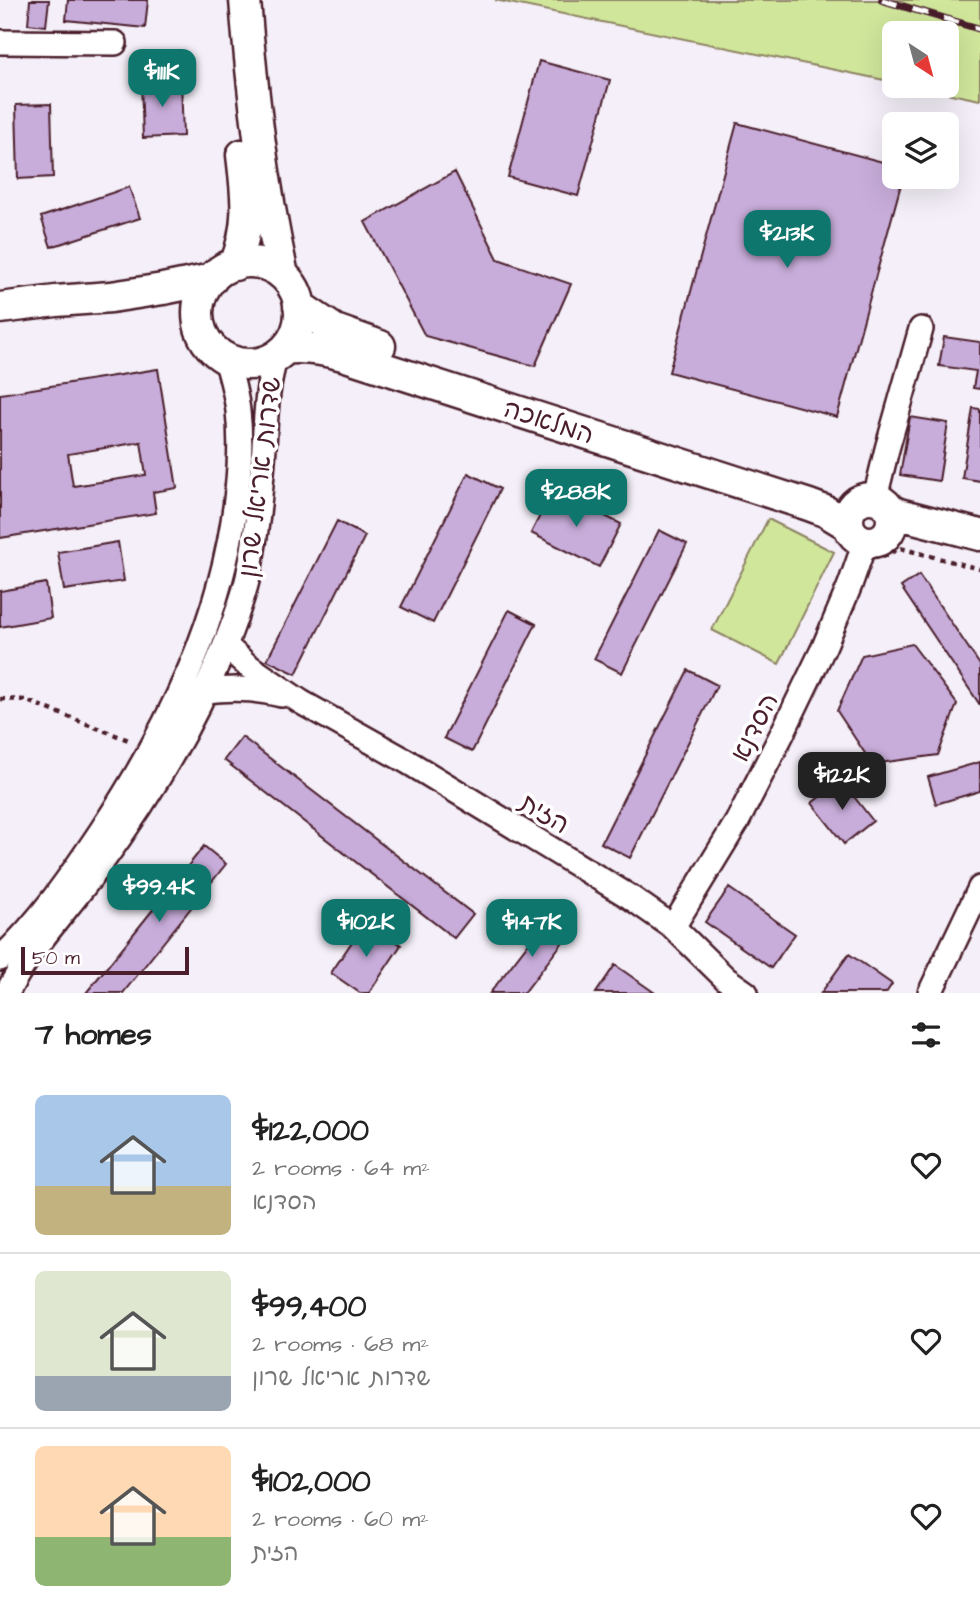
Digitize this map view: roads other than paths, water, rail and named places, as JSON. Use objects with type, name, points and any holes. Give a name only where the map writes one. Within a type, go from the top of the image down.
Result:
[{"type":"main road","points":[[0,308],[151,292],[223,272],[246,263],[262,264],[283,275],[293,287],[299,306],[299,325],[292,340],[281,353],[255,364],[240,364],[219,355],[208,344],[200,327],[200,299],[223,272],[243,246],[247,225],[225,0]]},
{"type":"main road","points":[[246,0],[255,110],[270,211],[283,275]]},
{"type":"main road","points":[[111,298],[157,305],[176,312],[200,327]]},
{"type":"main road","name":"המלאכה","points":[[299,306],[327,326],[351,337],[802,482],[846,500],[871,518],[899,514],[980,535]]},
{"type":"main road","name":"המלאכה","points":[[281,353],[296,348],[343,355],[825,511],[871,518],[911,533],[980,550]]},
{"type":"street","points":[[0,42],[115,43]]},
{"type":"street","name":"הסדנא","points":[[673,927],[737,822],[824,647],[850,585],[871,518],[887,449],[921,329]]},
{"type":"street","name":"שדרות אריאל שרון","points":[[6,993],[24,963],[132,821],[172,755],[225,645],[248,579],[259,504],[268,386],[281,353]]},
{"type":"street","name":"שדרות אריאל שרון","points":[[0,960],[21,940],[48,907],[134,780],[176,702],[195,656],[214,604],[235,513],[240,439],[238,411],[226,359]]},
{"type":"street","name":"הזית","points":[[225,645],[247,665],[301,702],[408,762],[629,897],[673,927],[721,986],[746,993]]},
{"type":"street","name":"הזית","points":[[205,691],[243,688],[262,690],[301,702]]},
{"type":"street","points":[[930,993],[980,888]]},
{"type":"railway","points":[[882,0],[980,29]]}]
